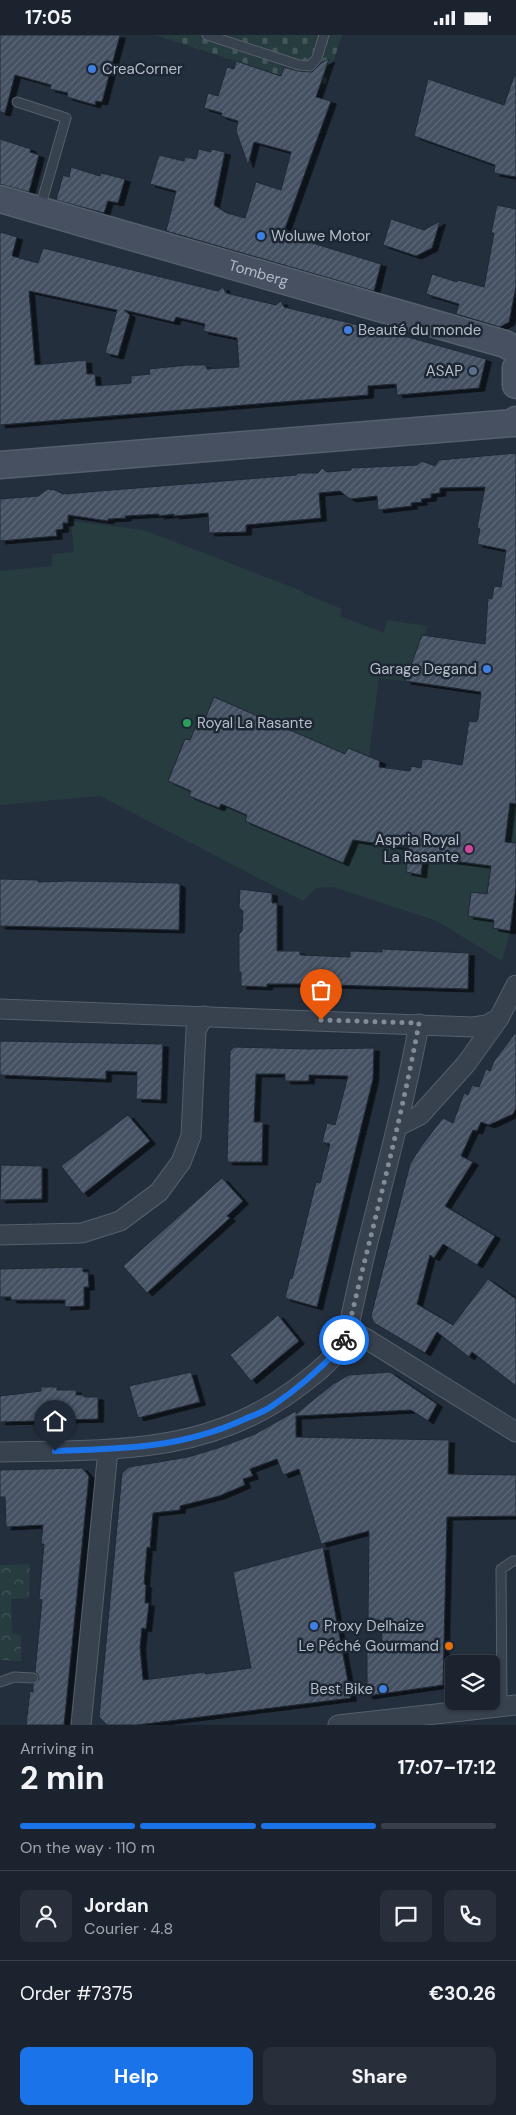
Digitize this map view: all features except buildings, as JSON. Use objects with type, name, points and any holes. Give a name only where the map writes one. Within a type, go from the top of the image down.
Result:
[{"type":"street","name":"Tomberg","points":[[0,199],[505,344],[516,350]]},
{"type":"street","points":[[516,368],[516,385]]},
{"type":"street","points":[[0,465],[513,423],[516,420]]},
{"type":"street","points":[[398,1126],[420,1115],[466,1064],[499,1017],[516,985]]},
{"type":"street","points":[[0,1009],[419,1023],[473,1027],[487,1025],[499,1017]]},
{"type":"street","points":[[0,1235],[82,1233],[120,1221],[159,1191],[181,1162],[191,1135],[196,1030],[204,1016]]},
{"type":"street","points":[[0,1452],[108,1450],[140,1448],[182,1441],[230,1426],[271,1407],[311,1378],[341,1347],[348,1330],[398,1126],[419,1023]]},
{"type":"street","points":[[348,1330],[365,1338],[516,1432]]},
{"type":"street","points":[[80,1725],[81,1683],[108,1450]]},
{"type":"street","points":[[338,1725],[509,1705]]},
{"type":"lane","points":[[207,35],[299,65],[310,66],[318,58],[324,35]]},
{"type":"lane","points":[[17,103],[66,118],[39,211]]},
{"type":"lane","points":[[509,1705],[501,1569],[516,1561]]},
{"type":"lane","points":[[0,1682],[14,1677],[33,1677]]},
{"type":"green space","points":[[156,35],[342,35],[324,90]]},
{"type":"green space","name":"Royal La Rasante","points":[[71,521],[144,530],[302,591],[342,609],[340,616],[384,633],[387,620],[428,626],[404,681],[379,678],[368,764],[516,788],[516,887],[510,931],[502,961],[437,921],[333,887],[316,888],[303,901],[100,796],[0,805],[0,571],[52,566],[52,554],[74,552]]},
{"type":"green space","points":[[30,1564],[29,1598],[11,1599],[12,1634],[21,1635],[21,1661],[0,1660],[0,1565]]},
{"type":"way so far","points":[[321,1020],[419,1023],[398,1126],[344,1340]]},
{"type":"place","name":"CreaCorner","points":[[92,69]]},
{"type":"place","name":"Woluwe Motor","points":[[261,236]]},
{"type":"place","name":"Beauté du monde","points":[[348,330]]},
{"type":"place","name":"ASAP","points":[[473,371]]},
{"type":"place","name":"Garage Degand","points":[[487,669]]},
{"type":"place","name":"Royal La Rasante","points":[[187,723]]},
{"type":"place","name":"Aspria Royal La Rasante","points":[[469,849]]},
{"type":"place","name":"Proxy Delhaize","points":[[314,1626]]},
{"type":"place","name":"Le Péché Gourmand","points":[[449,1646]]},
{"type":"place","name":"Best Bike","points":[[383,1689]]},
{"type":"route","points":[[55,1451],[121,1450],[149,1447],[182,1441],[230,1426],[271,1407],[311,1378],[341,1347],[344,1340]]}]
